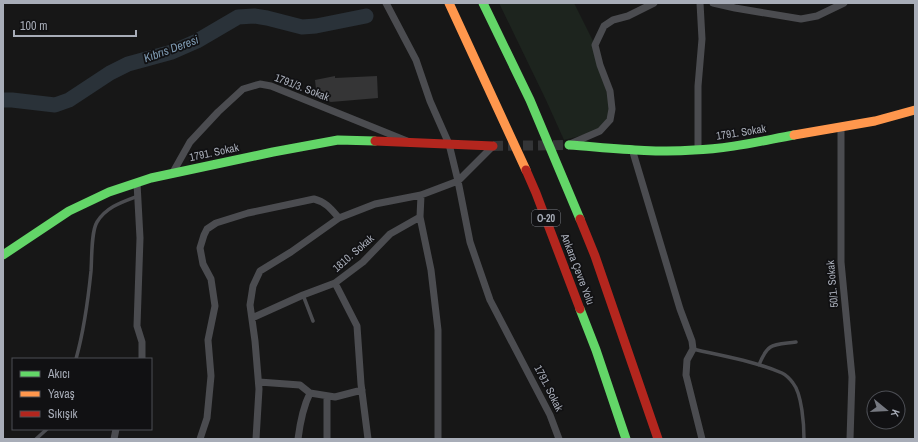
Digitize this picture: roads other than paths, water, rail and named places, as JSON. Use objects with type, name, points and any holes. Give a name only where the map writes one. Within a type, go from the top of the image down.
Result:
[{"type":"main road","name":"Ankara Çevre Yolu","points":[[449,3],[536,193],[596,350],[626,439]]},
{"type":"main road","name":"Ankara Çevre Yolu","points":[[483,3],[530,100],[595,256],[658,439]]},
{"type":"main road","name":"1791. Sokak","points":[[569,145],[679,151],[712,149],[841,128],[895,117],[915,110]]},
{"type":"main road","name":"1791. Sokak","points":[[3,255],[69,211],[109,192],[172,174],[273,152],[338,140],[493,146]]},
{"type":"street","points":[[386,3],[416,60],[430,100],[449,144]]},
{"type":"street","points":[[569,145],[600,131],[610,120],[612,109],[610,91],[600,65],[595,45],[604,26],[613,20],[628,16],[654,3]]},
{"type":"street","points":[[698,150],[698,86],[702,39],[700,3]]},
{"type":"street","points":[[713,3],[801,19],[817,16],[844,3]]},
{"type":"street","name":"1791/3. Sokak","points":[[172,174],[190,142],[218,112],[243,89],[260,84],[271,86],[411,142]]},
{"type":"street","name":"50/1. Sokak","points":[[841,128],[841,262],[852,377],[850,439]]},
{"type":"street","name":"1791. Sokak","points":[[449,144],[470,242],[490,300],[550,415],[559,439]]},
{"type":"street","points":[[256,439],[259,382],[250,305],[253,286],[260,271],[291,252],[339,218],[375,204],[421,195],[458,181],[493,146]]},
{"type":"street","points":[[632,149],[680,309],[692,341],[693,349],[686,360],[686,375],[702,439]]},
{"type":"street","points":[[137,183],[140,238],[137,326],[142,342],[142,358]]},
{"type":"street","points":[[421,195],[420,216],[431,270],[438,330],[438,439]]},
{"type":"street","points":[[200,439],[207,418],[211,376],[208,340],[215,306],[211,279],[203,264],[200,248],[207,229],[216,223],[248,213],[314,199],[327,204],[339,218]]},
{"type":"street","name":"1810. Sokak","points":[[252,318],[303,295],[335,283],[363,262],[390,234],[420,216]]},
{"type":"street","points":[[335,283],[357,326],[362,390],[368,439]]},
{"type":"street","points":[[259,382],[300,385],[310,393],[336,397],[362,390]]},
{"type":"street","points":[[298,439],[305,404],[310,393]]},
{"type":"street","points":[[326,439],[327,396]]},
{"type":"lane","points":[[76,358],[87,306],[94,228],[101,216],[109,208],[138,196]]},
{"type":"lane","points":[[303,295],[312,321]]},
{"type":"lane","points":[[759,365],[764,353],[770,347],[777,344],[796,342]]},
{"type":"lane","points":[[693,349],[759,365],[783,373],[791,379],[797,388],[800,398],[804,439]]},
{"type":"lane","points":[[36,439],[46,430]]},
{"type":"waterway","name":"Kıbrıs Deresi","points":[[3,100],[55,105],[69,100],[110,73],[128,64],[172,52],[197,41],[238,17],[254,16],[267,18],[302,27],[316,26],[366,16]]},
{"type":"tunnel","points":[[493,146],[569,145]]}]
